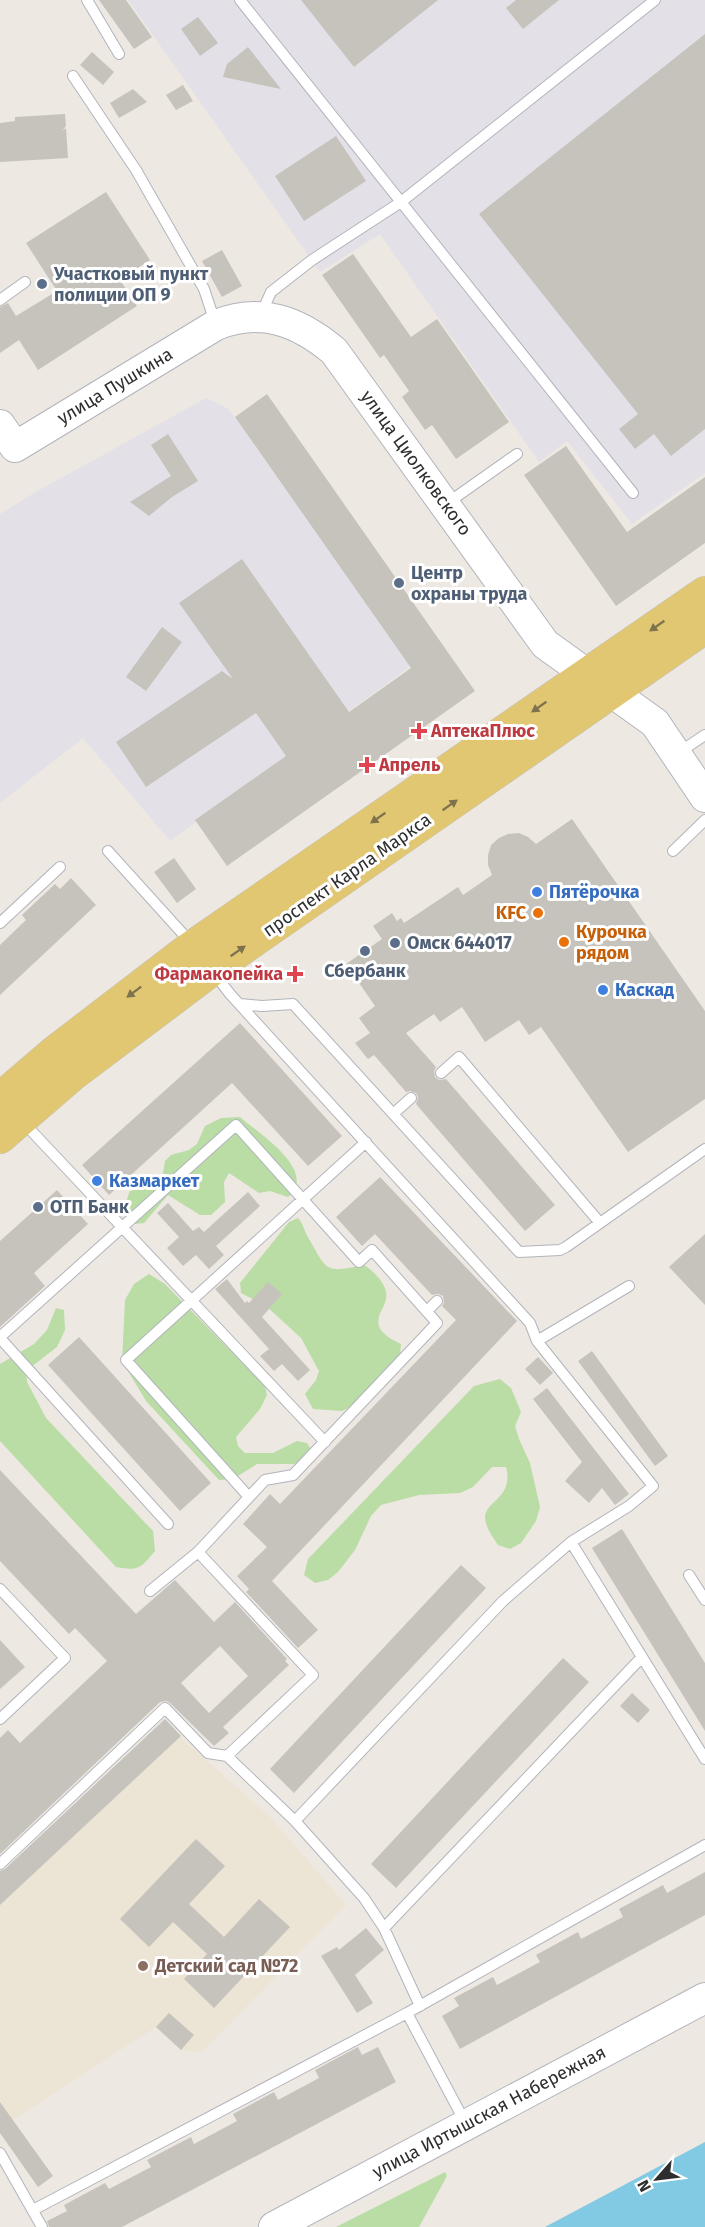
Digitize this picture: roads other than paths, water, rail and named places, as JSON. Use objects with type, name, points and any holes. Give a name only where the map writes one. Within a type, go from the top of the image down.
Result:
[{"type":"main road","name":"улица Циолковского","points":[[216,325],[236,319],[259,317],[287,322],[313,333],[334,351],[545,644],[655,723],[705,797]]},
{"type":"main road","name":"улица Пушкина","points":[[7,436],[216,325]]},
{"type":"main road","name":"проспект Карла Маркса","points":[[6,1113],[64,1063],[202,958],[600,683],[705,593]]},
{"type":"main road","name":"проспект Карла Маркса","points":[[600,683],[705,627]]},
{"type":"main road","name":"улица Иртышская Набережная","points":[[273,2227],[705,1998]]},
{"type":"lane","points":[[87,0],[119,54]]},
{"type":"lane","points":[[240,0],[633,494]]},
{"type":"lane","points":[[259,317],[271,292],[312,260],[401,202],[655,0]]},
{"type":"lane","points":[[73,76],[136,170],[204,289],[216,325]]},
{"type":"lane","points":[[0,300],[25,282]]},
{"type":"lane","points":[[446,504],[517,454]]},
{"type":"lane","points":[[676,754],[705,735]]},
{"type":"lane","points":[[673,851],[705,820]]},
{"type":"lane","points":[[108,851],[240,1004],[366,1142],[472,1267],[530,1323],[537,1341],[653,1486],[629,1506],[571,1542],[503,1600],[295,1821]]},
{"type":"lane","points":[[0,923],[60,867]]},
{"type":"lane","points":[[240,1004],[262,1006],[293,1004],[519,1252],[560,1250],[705,1149]]},
{"type":"lane","points":[[441,1073],[459,1057],[600,1223]]},
{"type":"lane","points":[[393,1114],[411,1098]]},
{"type":"lane","points":[[6,1113],[123,1227],[325,1442]]},
{"type":"lane","points":[[150,1592],[198,1552],[265,1480],[293,1475],[437,1323],[372,1250],[359,1262],[236,1125],[0,1338],[168,1524]]},
{"type":"lane","points":[[249,1497],[126,1360],[366,1142]]},
{"type":"lane","points":[[537,1341],[629,1287]]},
{"type":"lane","points":[[427,1311],[437,1300]]},
{"type":"lane","points":[[571,1542],[705,1759]]},
{"type":"lane","points":[[198,1552],[313,1675],[227,1756]]},
{"type":"lane","points":[[689,1575],[705,1600]]},
{"type":"lane","points":[[0,1588],[65,1658],[0,1719]]},
{"type":"lane","points":[[384,1928],[642,1657]]},
{"type":"lane","points":[[0,1864],[165,1708],[208,1753],[227,1756],[295,1821],[364,1898],[384,1928],[420,2006]]},
{"type":"lane","points":[[33,2210],[420,2006],[705,1845]]},
{"type":"lane","points":[[407,2013],[466,2124]]},
{"type":"lane","points":[[0,2153],[4,2167],[42,2227]]},
{"type":"water","points":[[705,2142],[705,2227],[545,2227]]},
{"type":"place","name":"Участковый пункт полиции ОП 9","points":[[42,284]]},
{"type":"place","name":"Центр охраны труда","points":[[399,583]]},
{"type":"place","name":"АптекаПлюс","points":[[419,731]]},
{"type":"place","name":"Апрель","points":[[367,765]]},
{"type":"place","name":"Пятёрочка","points":[[537,892]]},
{"type":"place","name":"KFC","points":[[538,913]]},
{"type":"place","name":"Курочка рядом","points":[[564,942]]},
{"type":"place","name":"Омск 644017","points":[[395,943]]},
{"type":"place","name":"Сбербанк","points":[[365,951]]},
{"type":"place","name":"Фармакопейка","points":[[295,974]]},
{"type":"place","name":"Каскад","points":[[603,990]]},
{"type":"place","name":"Казмаркет","points":[[97,1181]]},
{"type":"place","name":"ОТП Банк","points":[[38,1207]]},
{"type":"place","name":"Детский сад №72","points":[[143,1966]]}]
